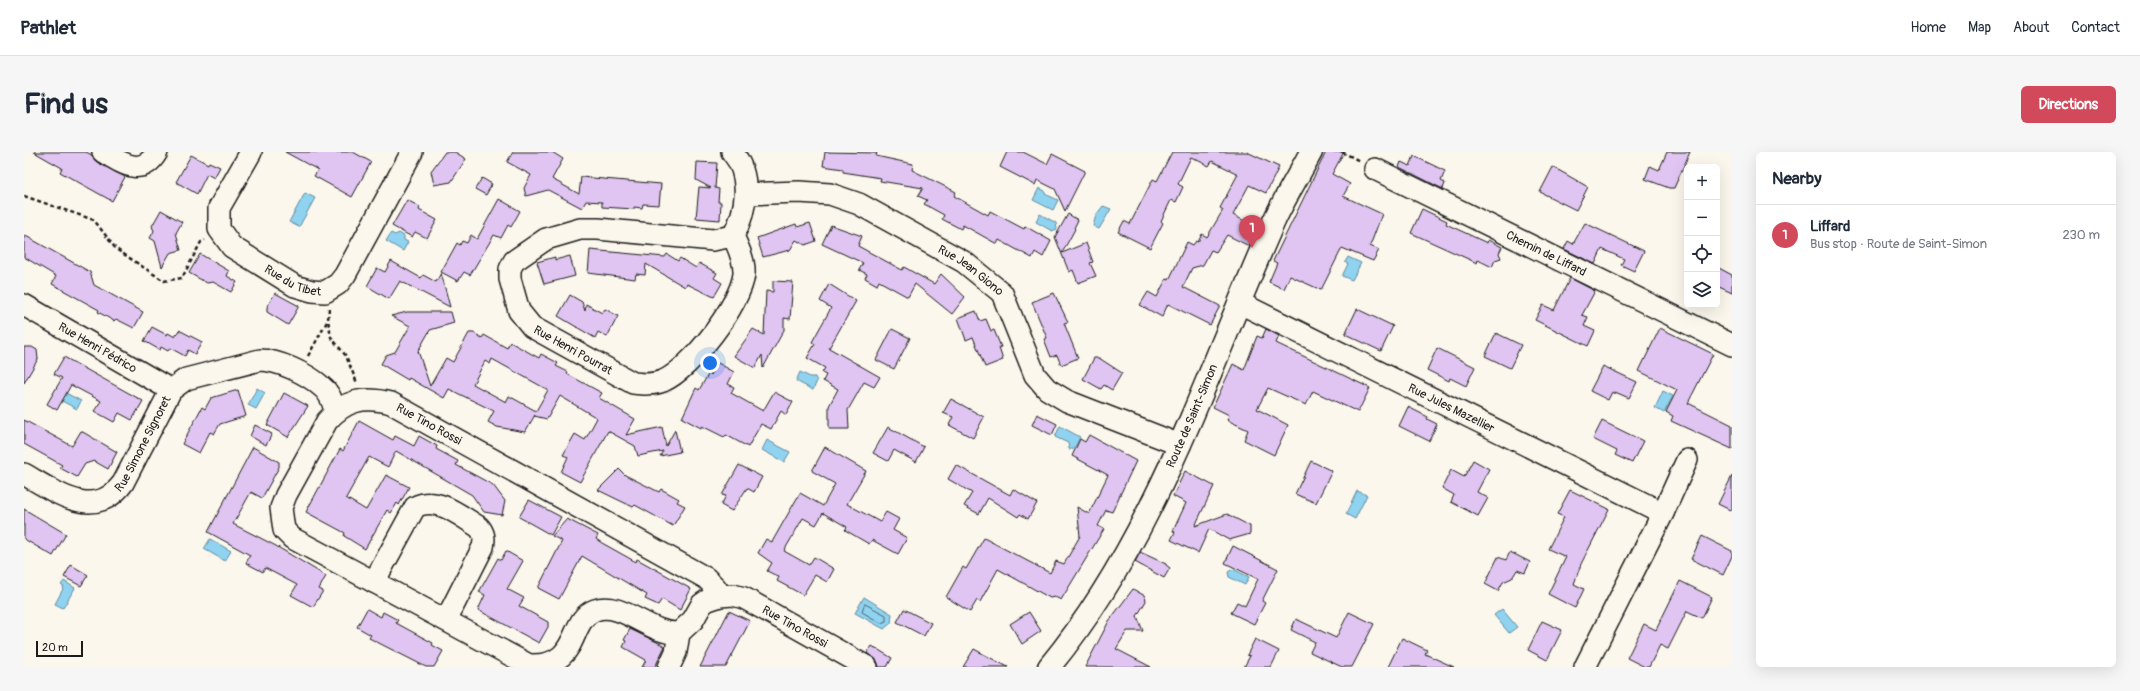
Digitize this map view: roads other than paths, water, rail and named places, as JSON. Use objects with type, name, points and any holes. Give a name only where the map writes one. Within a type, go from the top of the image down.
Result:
[{"type":"main road","name":"Route de Saint-Simon","points":[[1049,667],[1091,609],[1136,536],[1158,495],[1274,221],[1311,152]]},
{"type":"street","points":[[103,152],[127,166],[138,167],[147,164],[157,152]]},
{"type":"street","name":"Rue du Tibet","points":[[251,152],[220,208],[219,230],[232,247],[294,286],[312,291],[325,292],[338,284],[345,275],[412,152]]},
{"type":"street","points":[[732,152],[742,171],[746,194],[743,214],[733,236]]},
{"type":"street","name":"Chemin de Liffard","points":[[1375,169],[1727,338]]},
{"type":"street","name":"Rue Jean Giono","points":[[746,194],[799,192],[830,194],[859,204],[964,262],[1002,294],[1035,374],[1047,389],[1067,401],[1180,445]]},
{"type":"street","name":"Rue Henri Pourrat","points":[[580,229],[598,229],[713,240],[733,236],[741,255],[744,273],[740,288],[713,334],[678,372],[662,381],[648,385],[633,383],[532,327],[519,311],[510,279],[510,269],[514,261],[546,239],[580,229]]},
{"type":"street","name":"Rue Jules Mazellier","points":[[1240,303],[1663,513]]},
{"type":"street","name":"Rue Henri Pédrico","points":[[24,305],[171,390]]},
{"type":"street","name":"Rue Simone Signoret","points":[[24,474],[70,500],[85,502],[102,501],[116,492],[123,483],[171,390],[186,379],[260,360],[280,363],[322,387],[332,399],[335,411]]},
{"type":"street","name":"Rue Tino Rossi","points":[[335,411],[362,399],[377,399],[391,403],[611,523],[706,578],[716,588],[720,596]]},
{"type":"street","points":[[335,411],[327,421],[286,495],[281,508],[281,519],[284,530],[292,538],[529,665],[548,664],[565,653],[586,614],[594,610],[604,608],[615,609],[664,632],[679,633],[676,652],[669,667]]},
{"type":"street","points":[[1585,667],[1663,513],[1687,460]]},
{"type":"street","points":[[374,582],[415,507],[423,503],[439,504],[479,527],[483,532],[484,539],[483,547],[446,620]]},
{"type":"street","name":"Rue Tino Rossi","points":[[679,633],[693,620],[702,604],[720,596],[733,595],[744,598],[867,667]]},
{"type":"water","points":[[1039,188],[1045,191],[1045,194],[1058,200],[1053,210],[1033,200]]},
{"type":"water","points":[[305,193],[315,198],[299,227],[289,222]]},
{"type":"water","points":[[1103,206],[1111,209],[1099,229],[1093,226],[1096,215]]},
{"type":"water","points":[[1040,214],[1056,223],[1057,229],[1052,231],[1036,222]]},
{"type":"water","points":[[391,233],[395,235],[399,233],[404,236],[404,240],[408,242],[403,251],[386,241]]},
{"type":"water","points":[[1348,257],[1361,263],[1352,280],[1342,276],[1348,264],[1345,262]]},
{"type":"water","points":[[800,372],[810,377],[815,377],[817,381],[813,390],[796,381]]},
{"type":"water","points":[[257,388],[265,393],[256,409],[248,405]]},
{"type":"water","points":[[1663,391],[1673,396],[1664,413],[1655,408]]},
{"type":"water","points":[[64,392],[81,401],[77,409],[60,400]]},
{"type":"water","points":[[1060,426],[1080,437],[1074,449],[1069,449],[1068,443],[1055,437]]},
{"type":"water","points":[[767,440],[790,452],[784,462],[762,450]]},
{"type":"water","points":[[1357,491],[1367,495],[1355,519],[1346,514]]},
{"type":"water","points":[[210,539],[231,551],[225,561],[204,549]]},
{"type":"water","points":[[1233,569],[1249,577],[1245,585],[1229,577],[1228,572]]},
{"type":"water","points":[[64,581],[75,588],[63,608],[55,604],[64,587],[61,585]]},
{"type":"water","points":[[864,597],[892,614],[891,623],[884,629],[855,613]]},
{"type":"water","points":[[1502,609],[1517,627],[1509,633],[1494,615]]},
{"type":"place","name":"Liffard","points":[[1252,248]]}]
